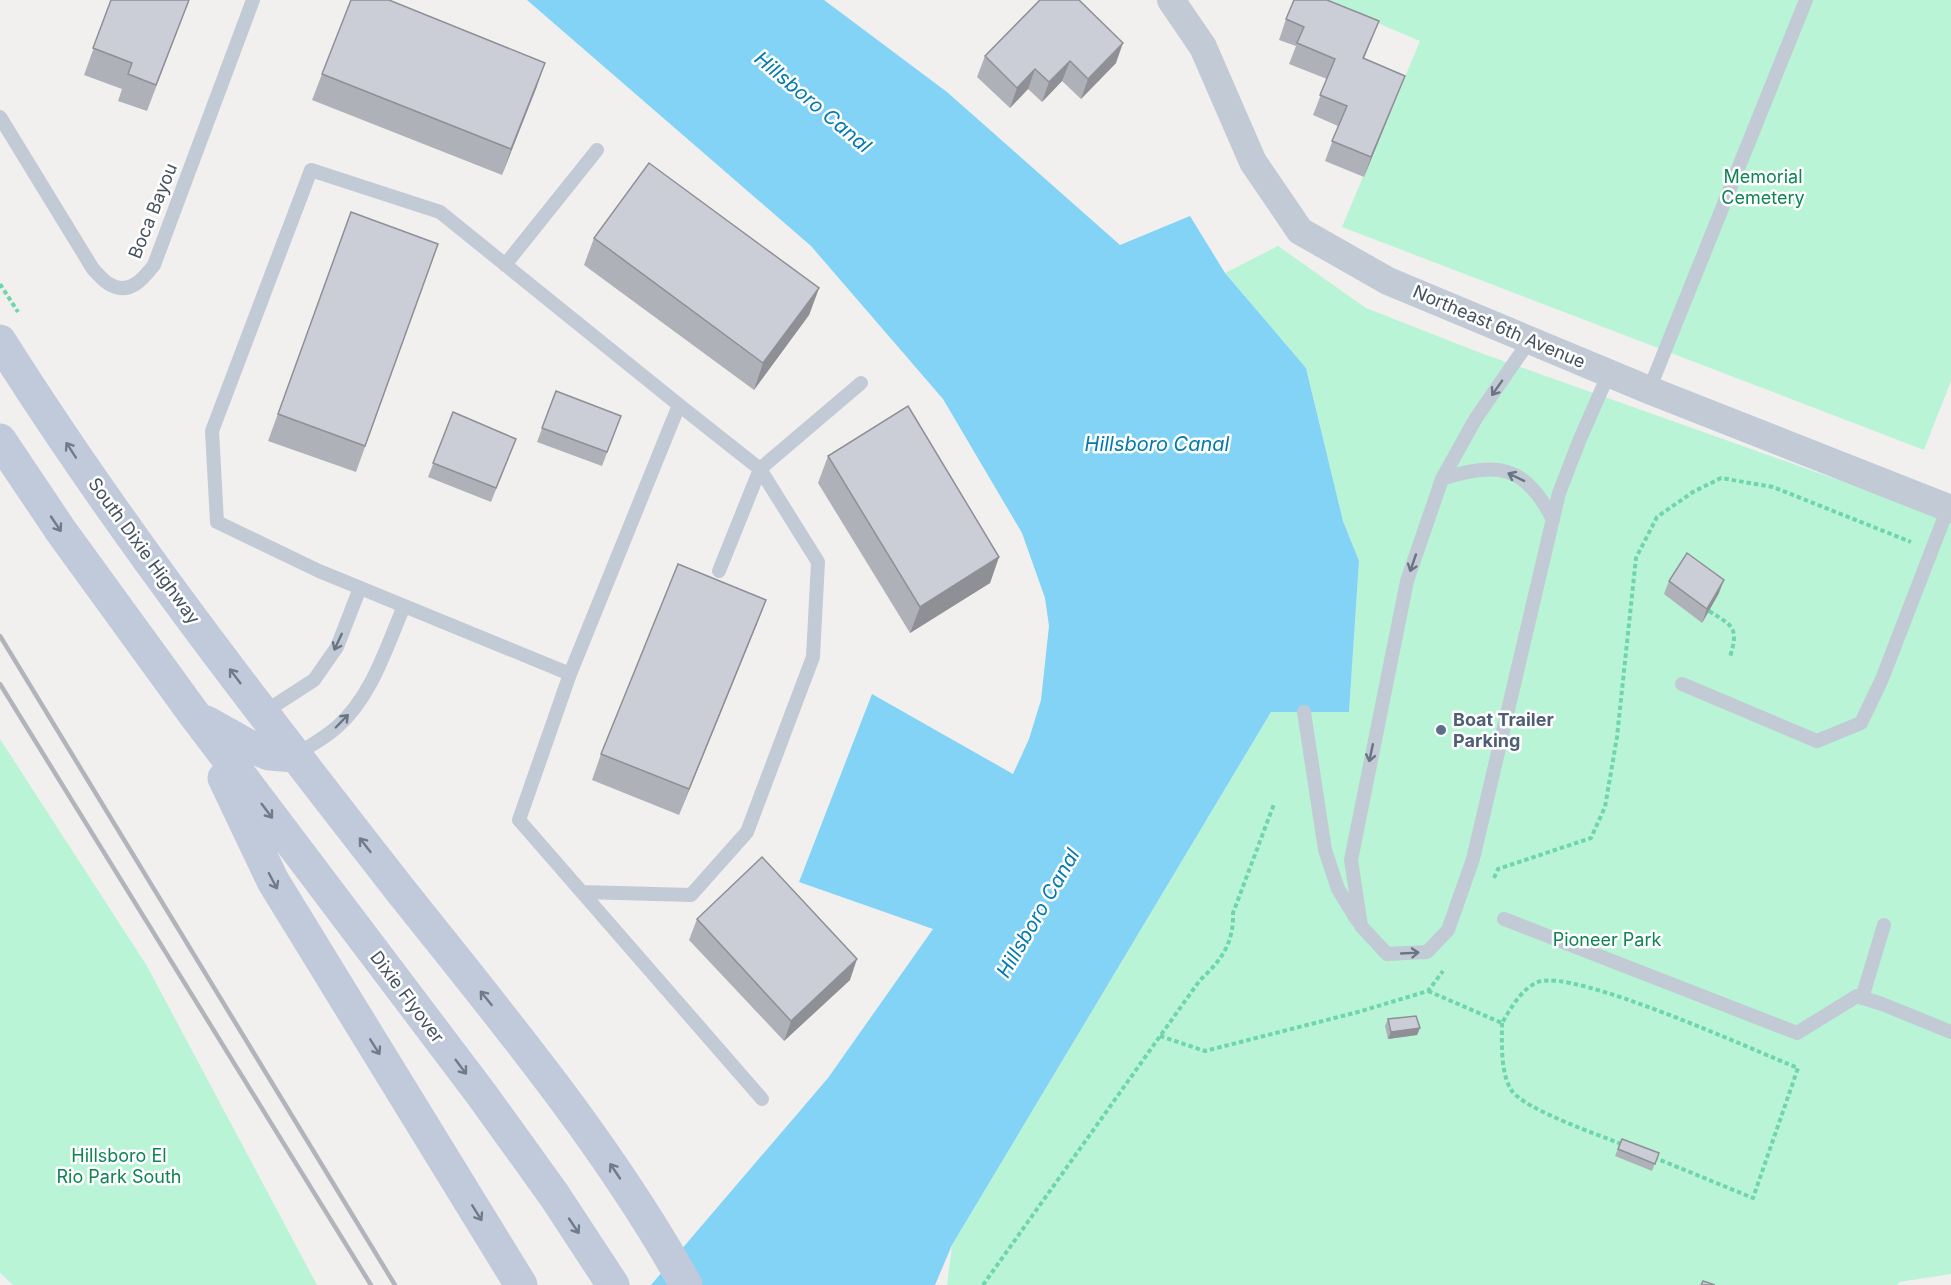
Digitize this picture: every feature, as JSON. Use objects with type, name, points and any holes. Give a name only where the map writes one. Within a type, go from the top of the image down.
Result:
[{"type":"main road","name":"South Dixie Highway","points":[[0,341],[119,518],[295,756]]},
{"type":"main road","points":[[0,440],[61,531],[194,714],[273,881],[521,1285]]},
{"type":"main road","points":[[194,714],[247,745],[269,754],[295,756],[518,1038],[589,1132],[659,1237],[686,1285]]},
{"type":"main road","name":"Dixie Flyover","points":[[194,714],[482,1095],[554,1195],[609,1278]]},
{"type":"street","name":"Northeast 6th Avenue","points":[[1171,0],[1203,47],[1253,162],[1300,231],[1388,281],[1649,390],[1949,508]]},
{"type":"lane","name":"Boca Bayou","points":[[0,117],[93,269],[111,285],[128,289],[142,281],[154,265],[253,0]]},
{"type":"lane","points":[[1649,390],[1806,0]]},
{"type":"lane","points":[[505,265],[597,150]]},
{"type":"lane","points":[[570,674],[319,571],[217,522],[212,431],[311,170],[440,212],[760,469],[818,562],[813,657],[747,832],[691,895],[582,892]]},
{"type":"lane","points":[[1361,926],[1351,860],[1407,581],[1442,479],[1476,418],[1530,340]]},
{"type":"lane","points":[[1305,712],[1325,850],[1338,889],[1361,926],[1387,954],[1427,952],[1448,930],[1473,859],[1559,493],[1609,373]]},
{"type":"lane","points":[[719,571],[760,469],[861,383]]},
{"type":"lane","points":[[680,405],[570,674],[519,820],[762,1099]]},
{"type":"lane","points":[[1442,479],[1467,470],[1490,467],[1521,477],[1543,500],[1553,520]]},
{"type":"lane","points":[[1682,684],[1817,741],[1861,723],[1882,679],[1949,508]]},
{"type":"lane","points":[[262,713],[314,680],[337,647],[360,588]]},
{"type":"lane","points":[[295,756],[337,728],[357,705],[372,682],[404,606]]},
{"type":"lane","points":[[1504,920],[1797,1033],[1857,996],[1951,1032]]},
{"type":"lane","points":[[1862,998],[1884,925]]},
{"type":"path","points":[[1493,879],[1498,869],[1591,838],[1605,807],[1617,737],[1636,558],[1657,518],[1694,492],[1721,478],[1773,487],[1931,550]]},
{"type":"path","points":[[1709,610],[1733,629],[1735,637],[1730,657]]},
{"type":"path","points":[[983,1285],[1200,980],[1218,963],[1233,930],[1233,913],[1274,804]]},
{"type":"path","points":[[1160,1036],[1204,1051],[1358,1012],[1428,991],[1448,965]]},
{"type":"path","points":[[1631,1148],[1528,1104],[1512,1091],[1504,1070],[1501,1053],[1502,1023],[1515,1000],[1538,982],[1558,980],[1611,993],[1798,1068],[1753,1198],[1642,1152]]},
{"type":"path","points":[[1428,991],[1502,1023]]},
{"type":"green space","name":"Memorial Cemetery","points":[[1323,0],[1951,0],[1951,381],[1924,450],[1342,227],[1420,41]]},
{"type":"green space","name":"Pioneer Park","points":[[1278,246],[1366,308],[1478,352],[1951,520],[1951,1274],[1899,1282],[1898,1285],[947,1285],[952,1245],[1271,712],[1349,712],[1359,561],[1343,521],[1306,368],[1225,273]]},
{"type":"green space","name":"Hillsboro El Rio Park South","points":[[0,739],[147,966],[317,1285],[13,1285],[0,1273]]},
{"type":"water","name":"Hillsboro Canal","points":[[527,0],[824,0],[947,92],[1120,245],[1190,216],[1225,273],[1306,368],[1343,521],[1359,561],[1349,712],[1271,712],[952,1245],[935,1285],[651,1285],[828,1078],[933,929],[799,882],[872,694],[1013,774],[1029,739],[1041,700],[1049,626],[1045,598],[1022,533],[943,399],[811,246]]},
{"type":"building","points":[[111,0],[189,0],[156,85],[128,74],[132,63],[93,48]]},
{"type":"building","points":[[351,0],[389,0],[545,63],[511,149],[322,74]]},
{"type":"building","points":[[1040,0],[1079,0],[1123,43],[1088,79],[1070,61],[1049,82],[1035,69],[1017,88],[985,56]]},
{"type":"building","points":[[1294,0],[1327,0],[1379,21],[1363,58],[1405,76],[1371,157],[1332,141],[1347,106],[1320,95],[1335,59],[1297,43],[1304,27],[1286,19]]},
{"type":"building","points":[[649,163],[819,288],[763,363],[594,238]]},
{"type":"building","points":[[351,212],[438,244],[365,446],[278,414]]},
{"type":"building","points":[[556,391],[621,416],[607,452],[542,428]]},
{"type":"building","points":[[908,406],[999,557],[920,607],[828,456]]},
{"type":"building","points":[[453,412],[516,439],[496,488],[433,463]]},
{"type":"building","points":[[1687,553],[1724,580],[1707,609],[1669,581]]},
{"type":"building","points":[[678,564],[766,600],[689,789],[601,754]]},
{"type":"building","points":[[762,857],[857,959],[791,1021],[697,919]]},
{"type":"building","points":[[1416,1016],[1420,1028],[1391,1032],[1388,1019]]},
{"type":"building","points":[[1622,1139],[1659,1153],[1655,1164],[1618,1149]]},
{"type":"building","points":[[1703,1281],[1715,1285],[1701,1285]]},
{"type":"railway","points":[[0,636],[395,1285]]},
{"type":"railway","points":[[0,684],[371,1285]]},
{"type":"place","name":"Boat Trailer Parking","points":[[1441,730]]}]
